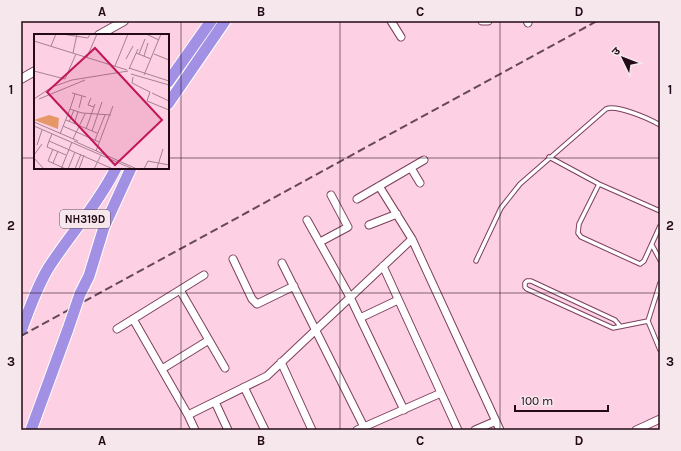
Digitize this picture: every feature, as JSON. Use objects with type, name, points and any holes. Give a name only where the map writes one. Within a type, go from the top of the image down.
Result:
[{"type":"highway","points":[[169,81],[211,21]]},
{"type":"highway","points":[[169,103],[225,21]]},
{"type":"highway","name":"NH319D","points":[[21,331],[31,304],[49,268],[105,190],[116,169]]},
{"type":"highway","name":"NH319D","points":[[31,430],[80,294],[89,276],[104,227],[131,169]]},
{"type":"street","points":[[101,34],[124,21]]},
{"type":"street","points":[[391,21],[401,37]]},
{"type":"street","points":[[482,21],[488,21]]},
{"type":"street","points":[[21,79],[34,72]]},
{"type":"street","points":[[357,199],[424,160]]},
{"type":"street","points":[[411,168],[420,183]]},
{"type":"street","points":[[379,186],[412,239],[500,430]]},
{"type":"street","points":[[320,242],[348,228],[331,195]]},
{"type":"street","points":[[369,225],[397,214]]},
{"type":"street","points":[[307,220],[350,297],[404,410]]},
{"type":"street","points":[[188,415],[267,376],[412,239]]},
{"type":"street","points":[[233,259],[255,303],[260,304],[294,286]]},
{"type":"street","points":[[282,263],[316,329],[360,429],[441,393]]},
{"type":"street","points":[[383,266],[458,430]]},
{"type":"street","points":[[117,329],[204,275]]},
{"type":"street","points":[[180,290],[225,368]]},
{"type":"street","points":[[360,318],[398,300]]},
{"type":"street","points":[[133,319],[188,415],[195,430]]},
{"type":"street","points":[[162,369],[209,340]]},
{"type":"street","points":[[281,362],[312,430]]},
{"type":"street","points":[[244,387],[265,430]]},
{"type":"street","points":[[215,402],[228,430]]},
{"type":"street","points":[[636,430],[660,419]]},
{"type":"street","points":[[475,430],[496,421]]},
{"type":"lane","points":[[476,261],[501,208],[520,184],[549,157],[609,108],[620,109],[660,125]]},
{"type":"lane","points":[[549,157],[599,184],[660,211]]},
{"type":"lane","points":[[599,184],[579,224],[578,234],[581,237],[640,264],[644,261],[660,226]]},
{"type":"lane","points":[[652,245],[660,260]]},
{"type":"lane","points":[[620,326],[615,320],[527,280],[525,283],[525,287],[527,289],[613,328],[648,321]]},
{"type":"lane","points":[[660,283],[648,321],[660,350]]},
{"type":"railway","points":[[21,336],[597,21]]}]
